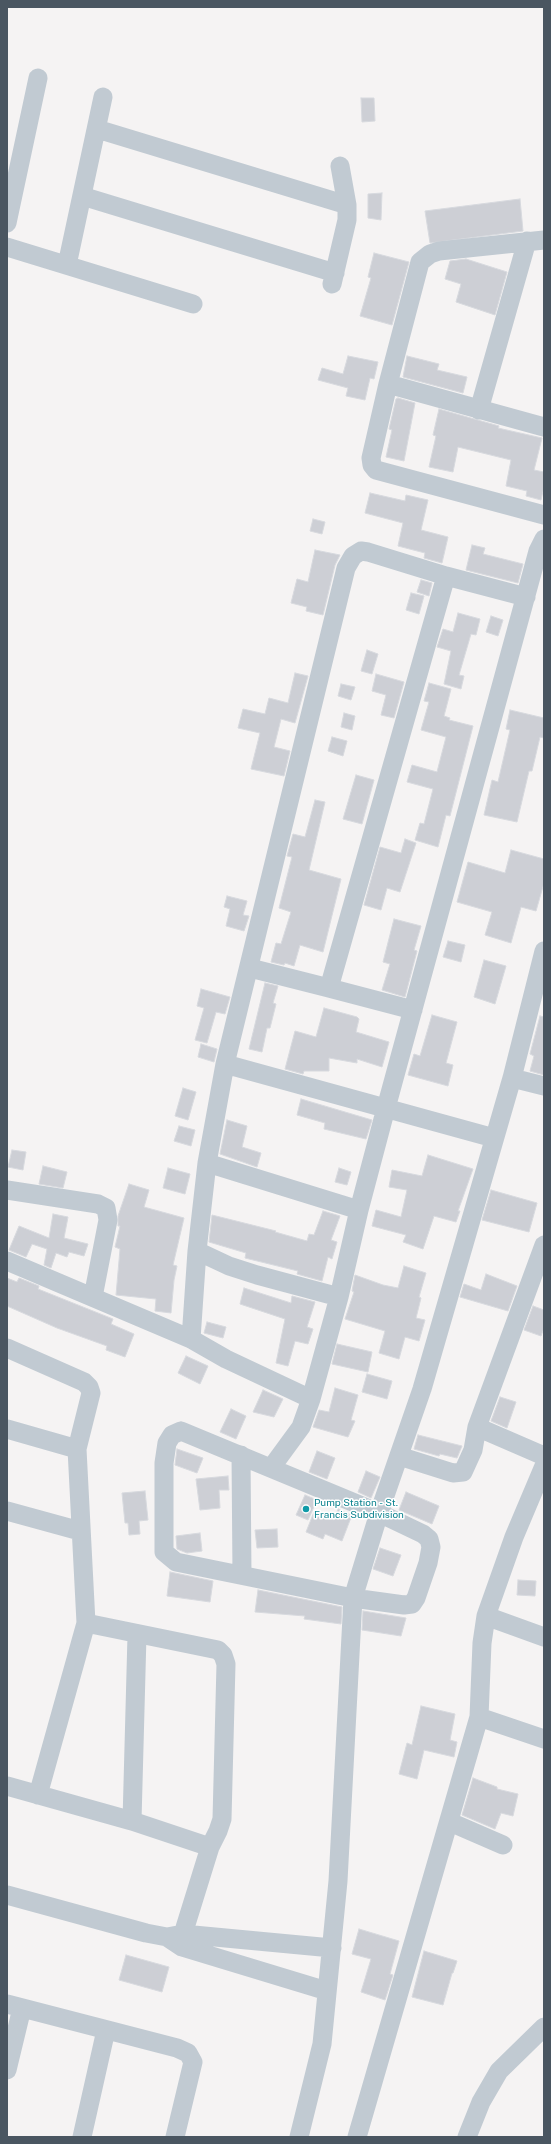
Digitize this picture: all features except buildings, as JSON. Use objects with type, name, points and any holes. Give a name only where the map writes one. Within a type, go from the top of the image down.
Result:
[{"type":"street","points":[[7,224],[38,78]]},
{"type":"street","points":[[67,266],[103,97]]},
{"type":"street","points":[[97,129],[347,205]]},
{"type":"street","points":[[82,196],[334,278],[347,220],[347,205],[340,166]]},
{"type":"street","points":[[479,410],[536,240],[439,251],[430,254],[420,262],[388,384],[371,458],[372,464],[376,470],[544,515]]},
{"type":"street","points":[[7,247],[193,304]]},
{"type":"street","points":[[388,384],[544,427]]},
{"type":"street","points":[[271,1468],[301,1426],[311,1399],[339,1297],[359,1210],[386,1108],[538,551],[544,539]]},
{"type":"street","points":[[191,1339],[197,1251],[207,1163],[224,1064],[250,968],[346,568],[353,556],[361,551],[446,576],[526,597]]},
{"type":"street","points":[[329,988],[446,576]]},
{"type":"street","points":[[299,2137],[322,2044],[332,1948],[338,1881],[353,1598],[379,1513],[422,1389],[512,1078],[544,951]]},
{"type":"street","points":[[250,968],[413,1010]]},
{"type":"street","points":[[224,1064],[494,1138]]},
{"type":"street","points":[[512,1078],[544,1086]]},
{"type":"street","points":[[207,1163],[359,1210]]},
{"type":"street","points":[[7,1190],[98,1204],[106,1208],[108,1220],[93,1297]]},
{"type":"street","points":[[400,1456],[453,1473],[463,1472],[473,1450],[477,1427],[544,1245]]},
{"type":"street","points":[[197,1251],[229,1266],[339,1297]]},
{"type":"street","points":[[7,1261],[191,1339],[226,1360],[311,1399]]},
{"type":"street","points":[[7,1348],[84,1382],[89,1387],[91,1393],[77,1449],[80,1531],[86,1623],[38,1794]]},
{"type":"street","points":[[477,1427],[544,1456]]},
{"type":"street","points":[[7,1429],[77,1449]]},
{"type":"street","points":[[181,1432],[241,1455],[379,1513],[429,1538],[431,1547],[428,1563],[416,1598],[412,1604],[404,1605],[353,1598],[176,1562],[164,1552],[164,1463],[167,1442],[172,1435],[181,1432]]},
{"type":"street","points":[[241,1455],[242,1575]]},
{"type":"street","points":[[357,2137],[450,1822],[479,1717],[482,1643],[486,1616],[514,1536],[544,1466]]},
{"type":"street","points":[[7,1511],[80,1531]]},
{"type":"street","points":[[486,1616],[544,1637]]},
{"type":"street","points":[[86,1623],[137,1635],[218,1650],[225,1659],[222,1819],[210,1847],[177,1939]]},
{"type":"street","points":[[132,1821],[137,1635]]},
{"type":"street","points":[[479,1717],[544,1739]]},
{"type":"street","points":[[7,1786],[132,1821],[210,1847]]},
{"type":"street","points":[[450,1822],[503,1845]]},
{"type":"street","points":[[7,1895],[146,1934],[177,1939],[332,1948]]},
{"type":"street","points":[[177,1939],[327,1991]]},
{"type":"street","points":[[7,2070],[14,2006],[177,2048],[188,2053],[192,2057],[193,2062],[175,2137]]},
{"type":"street","points":[[467,2137],[481,2102],[499,2072],[544,2027]]},
{"type":"street","points":[[82,2137],[106,2030]]},
{"type":"place","name":"Pump Station - St. Francis Subdivision","points":[[306,1509]]}]
